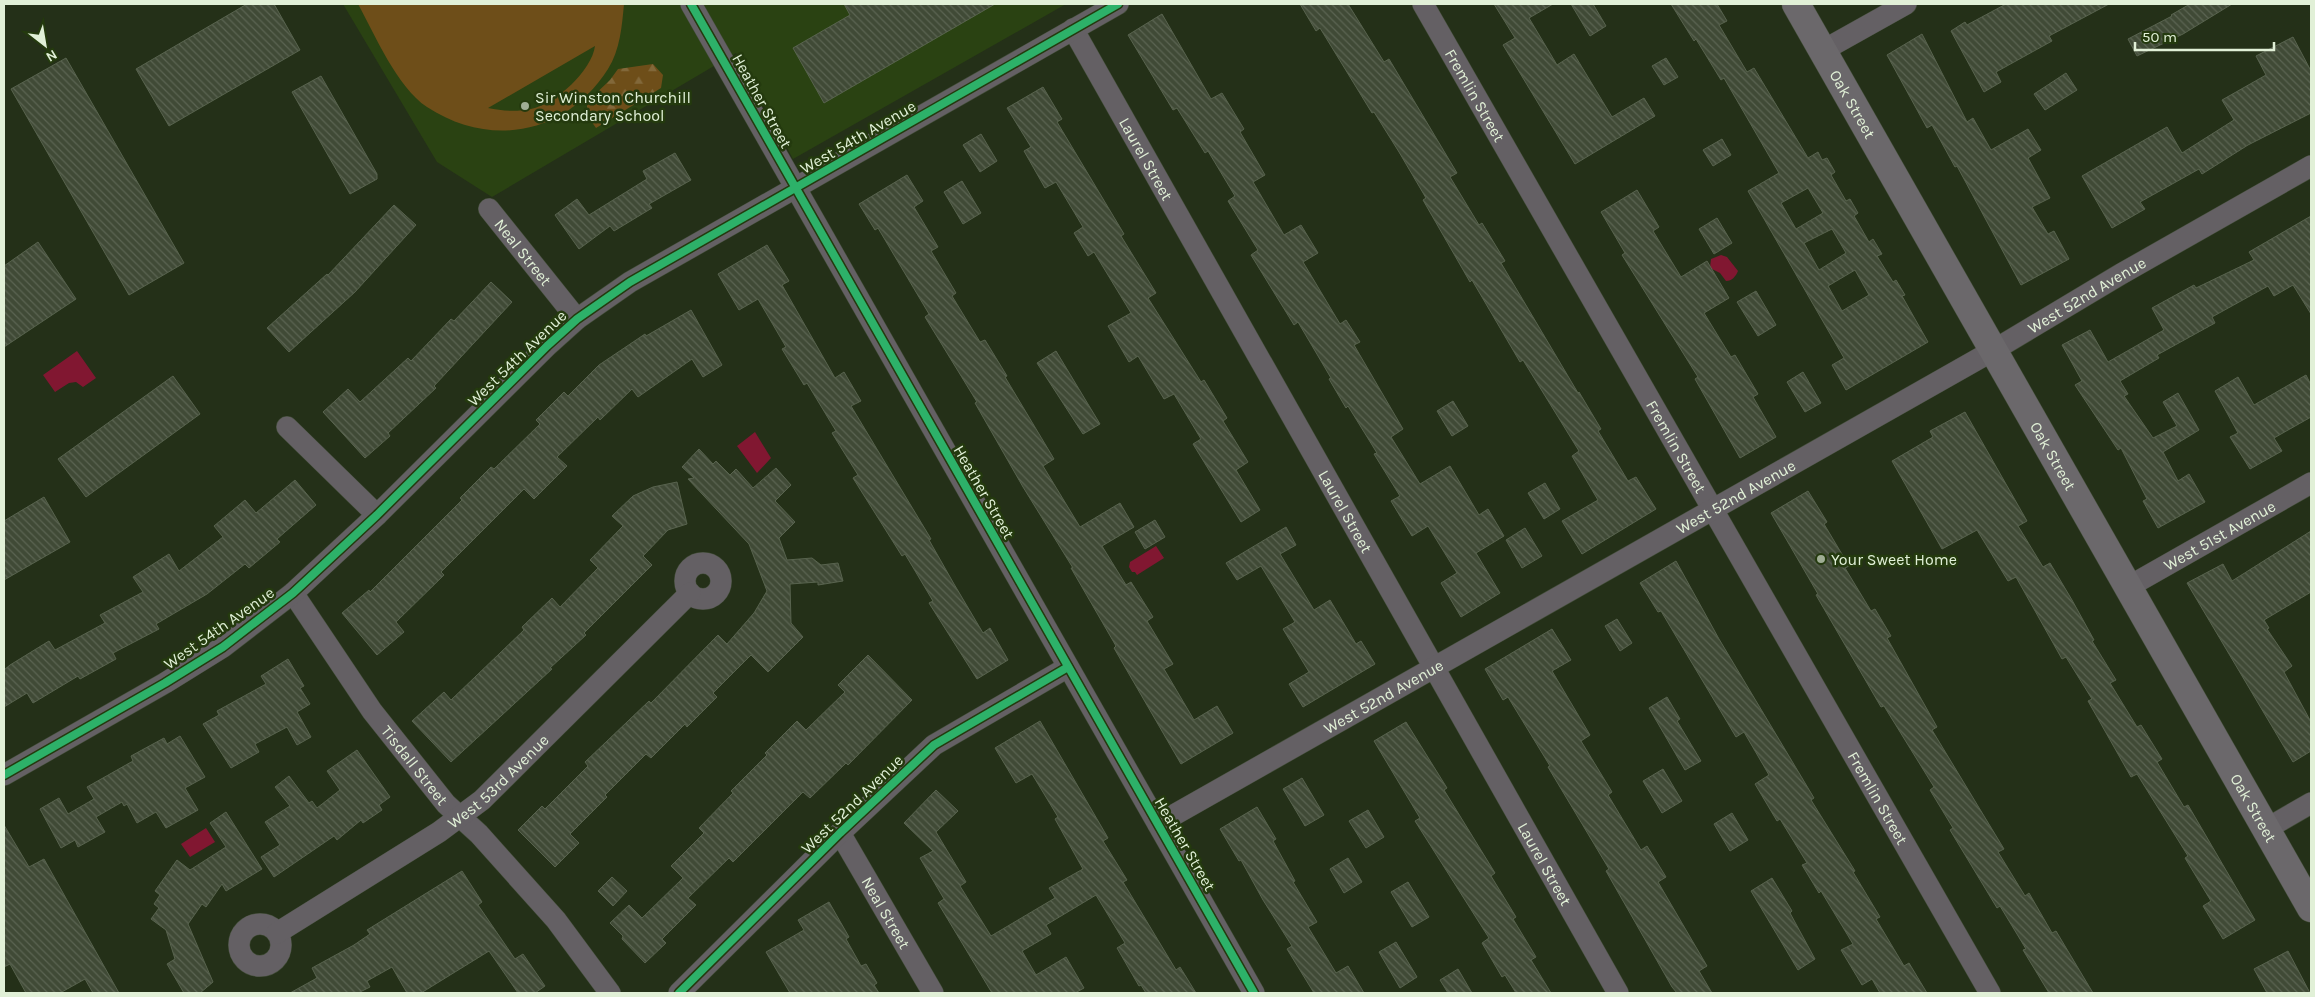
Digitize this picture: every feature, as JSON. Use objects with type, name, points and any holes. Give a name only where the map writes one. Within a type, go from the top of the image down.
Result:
[{"type":"main road","name":"Oak Street","points":[[1796,4],[2311,908]]},
{"type":"street","name":"Heather Street","points":[[691,4],[1254,993]]},
{"type":"street","name":"West 54th Avenue","points":[[4,775],[165,683],[223,647],[293,593],[377,515],[547,346],[577,319],[630,282],[1118,4]]},
{"type":"street","name":"Fremlin Street","points":[[1424,4],[1990,993]]},
{"type":"street","points":[[1822,51],[1906,4]]},
{"type":"street","name":"Laurel Street","points":[[1073,30],[1618,993]]},
{"type":"street","name":"West 52nd Avenue","points":[[1158,824],[1994,350],[2121,274],[2311,166]]},
{"type":"street","name":"Neal Street","points":[[489,209],[577,319]]},
{"type":"street","points":[[287,427],[377,515]]},
{"type":"street","name":"West 51st Avenue","points":[[2128,587],[2311,483]]},
{"type":"street","name":"Tisdall Street","points":[[293,593],[372,711],[446,804],[479,834],[556,920],[610,993]]},
{"type":"street","name":"West 53rd Avenue","points":[[277,933],[460,817],[482,800],[690,593]]},
{"type":"street","name":"West 52nd Avenue","points":[[679,993],[840,833],[934,746],[1068,667]]},
{"type":"street","points":[[2266,829],[2311,802]]},
{"type":"street","name":"Neal Street","points":[[840,833],[933,993]]},
{"type":"shaded area","name":"Sir Winston Churchill Secondary School","points":[[343,4],[1066,4],[793,159],[736,53],[492,197],[437,162]]},
{"type":"shaded area","points":[[1721,255],[1727,257],[1738,271],[1728,281],[1720,273],[1710,268],[1711,259]]},
{"type":"shaded area","points":[[77,351],[96,378],[83,387],[76,382],[69,383],[55,392],[43,375]]},
{"type":"shaded area","points":[[755,432],[771,458],[757,473],[737,446]]},
{"type":"shaded area","points":[[1156,546],[1164,558],[1137,575],[1135,572],[1132,572],[1129,567],[1130,562]]},
{"type":"shaded area","points":[[206,828],[215,842],[190,857],[181,844]]},
{"type":"green space","points":[[358,4],[624,4],[618,46],[612,62],[591,91],[571,108],[550,121],[526,128],[502,131],[477,128],[451,120],[427,107],[416,98],[396,74]],"holes":[[[595,46],[587,65],[571,85],[541,106],[515,111],[488,108]]]},
{"type":"green space","points":[[653,64],[663,75],[661,88],[596,128],[587,115],[587,102],[610,80],[618,69]]},
{"type":"building","points":[[247,4],[274,4],[300,50],[169,126],[136,69]]},
{"type":"building","points":[[844,4],[995,4],[824,103],[793,48],[850,15]]},
{"type":"building","points":[[1300,4],[1348,4],[1384,62],[1389,59],[1457,173],[1450,177],[1479,225],[1482,223],[1505,261],[1501,263],[1601,429],[1598,431],[1628,481],[1636,477],[1656,509],[1582,554],[1562,521],[1598,500],[1572,456],[1579,451],[1523,360],[1520,362],[1472,280],[1470,282],[1423,200],[1426,198],[1399,152],[1374,112],[1372,113],[1320,28],[1316,31]]},
{"type":"building","points":[[1494,4],[1553,4],[1529,18],[1557,65],[1574,54],[1612,117],[1644,98],[1655,116],[1575,164],[1503,45],[1515,38]]},
{"type":"building","points":[[1571,4],[1593,4],[1606,26],[1590,36]]},
{"type":"building","points":[[1671,4],[1717,4],[1727,21],[1719,25],[1747,72],[1754,68],[1808,158],[1818,152],[1822,160],[1827,158],[1835,172],[1831,175],[1846,201],[1850,199],[1858,213],[1854,216],[1869,242],[1873,239],[1882,254],[1877,256],[1893,282],[1896,280],[1905,295],[1902,296],[1928,342],[1846,390],[1832,365],[1844,358],[1748,191],[1779,173],[1724,78],[1721,80],[1696,39],[1694,41]],"holes":[[[1808,188],[1823,213],[1796,229],[1781,203]],[[1832,229],[1846,253],[1819,270],[1804,243]],[[1855,270],[1869,295],[1842,311],[1828,286]]]},
{"type":"building","points":[[2006,4],[2109,4],[2049,36],[2052,41],[1996,72],[2001,82],[1984,92],[1951,31],[1965,22],[1967,25]]},
{"type":"building","points":[[2190,4],[2232,4],[2183,34],[2137,56],[2128,39],[2172,16]]},
{"type":"building","points":[[1162,14],[1211,99],[1222,93],[1244,129],[1240,132],[1265,175],[1253,182],[1284,235],[1301,225],[1318,253],[1303,262],[1340,324],[1346,320],[1360,342],[1354,345],[1403,429],[1391,437],[1420,484],[1450,466],[1479,515],[1488,509],[1504,536],[1476,553],[1500,593],[1461,617],[1441,583],[1457,573],[1428,526],[1412,536],[1391,501],[1400,496],[1374,454],[1377,453],[1348,406],[1346,408],[1329,379],[1331,378],[1298,322],[1294,325],[1251,255],[1258,250],[1228,201],[1235,196],[1208,151],[1205,153],[1177,108],[1173,110],[1128,35]]},
{"type":"building","points":[[1922,34],[1967,122],[1973,118],[1991,150],[2028,129],[2041,150],[2028,158],[2050,198],[2032,207],[2048,234],[2054,231],[2069,259],[2021,285],[1957,166],[1955,167],[1932,125],[1927,128],[1887,55]]},
{"type":"building","points":[[2293,37],[2311,71],[2311,113],[2248,145],[2202,174],[2199,169],[2140,202],[2145,209],[2112,228],[2082,176],[2167,127],[2182,153],[2234,120],[2222,100],[2266,75],[2256,56]]},
{"type":"building","points":[[66,58],[184,263],[129,295],[11,89]]},
{"type":"building","points":[[1666,58],[1678,77],[1664,85],[1652,66]]},
{"type":"building","points":[[2066,73],[2077,90],[2045,110],[2034,94]]},
{"type":"building","points":[[321,76],[377,174],[377,179],[350,194],[292,92]]},
{"type":"building","points":[[1043,87],[1062,119],[1057,122],[1124,234],[1121,236],[1156,293],[1148,298],[1201,382],[1204,380],[1227,418],[1223,421],[1248,462],[1236,470],[1260,510],[1241,522],[1193,444],[1201,439],[1174,394],[1164,399],[1138,356],[1129,362],[1108,326],[1131,313],[1094,252],[1088,256],[1074,233],[1083,227],[1056,182],[1045,188],[1024,151],[1031,147],[1007,108]]},
{"type":"building","points":[[981,134],[997,161],[980,172],[963,145]]},
{"type":"building","points":[[1722,139],[1731,155],[1713,166],[1703,150]]},
{"type":"building","points":[[675,153],[691,180],[649,204],[652,208],[614,231],[610,226],[579,249],[555,215],[577,199],[589,215],[647,179],[643,171]]},
{"type":"building","points":[[907,175],[923,201],[914,207],[938,247],[931,251],[956,293],[952,296],[980,342],[985,340],[1054,459],[1043,466],[1080,527],[1120,503],[1134,527],[1102,546],[1126,585],[1131,582],[1153,617],[1147,621],[1173,664],[1164,669],[1194,720],[1217,706],[1233,733],[1181,764],[1114,648],[1116,646],[1071,568],[1073,568],[1023,487],[975,403],[977,402],[925,317],[929,314],[878,228],[875,230],[859,204]]},
{"type":"building","points":[[962,181],[981,213],[963,224],[944,192]]},
{"type":"building","points":[[1637,190],[1659,227],[1653,231],[1681,277],[1707,261],[1729,298],[1704,313],[1731,357],[1735,355],[1758,394],[1753,397],[1776,437],[1740,458],[1695,379],[1698,377],[1622,255],[1625,253],[1601,212]]},
{"type":"building","points":[[394,205],[416,225],[355,292],[289,352],[267,328],[328,275]]},
{"type":"building","points":[[2311,216],[2311,314],[2293,285],[2274,296],[2268,286],[2212,317],[2215,323],[2157,355],[2159,358],[2120,381],[2128,394],[2124,396],[2153,438],[2177,426],[2163,402],[2178,393],[2199,430],[2163,452],[2178,481],[2189,474],[2205,502],[2158,528],[2143,501],[2147,499],[2121,448],[2118,450],[2075,385],[2082,381],[2062,345],[2090,330],[2108,362],[2164,330],[2152,308],[2194,285],[2196,288],[2254,260],[2249,252]]},
{"type":"building","points":[[1717,218],[1732,243],[1714,254],[1699,229]]},
{"type":"building","points":[[38,242],[76,299],[4,347],[4,266]]},
{"type":"building","points":[[767,245],[789,281],[782,285],[835,378],[844,372],[861,401],[851,406],[931,539],[929,540],[954,584],[983,633],[990,628],[1008,660],[977,679],[929,603],[933,601],[905,554],[902,556],[853,478],[858,475],[832,433],[836,431],[807,383],[804,385],[782,349],[786,347],[758,299],[739,310],[718,274]]},
{"type":"building","points":[[491,282],[512,302],[434,386],[436,388],[388,433],[390,436],[365,458],[323,412],[348,389],[360,402],[408,358],[411,361],[451,319],[454,321]]},
{"type":"building","points":[[1756,291],[1776,325],[1758,336],[1737,302]]},
{"type":"building","points":[[691,310],[722,365],[703,377],[692,359],[638,397],[632,389],[600,420],[598,417],[557,457],[567,466],[534,499],[524,489],[441,572],[444,575],[396,622],[404,632],[377,655],[342,613],[369,590],[370,592],[462,500],[460,498],[491,467],[494,469],[540,424],[536,420],[564,392],[568,396],[599,365],[645,334],[646,336]]},
{"type":"building","points":[[1056,351],[1100,424],[1083,434],[1037,363]]},
{"type":"building","points":[[1803,372],[1821,403],[1805,412],[1787,382]]},
{"type":"building","points":[[2306,375],[2311,385],[2311,417],[2274,438],[2282,451],[2250,469],[2230,437],[2238,433],[2215,391],[2238,377],[2254,405]]},
{"type":"building","points":[[173,376],[200,414],[86,497],[58,459]]},
{"type":"building","points":[[1453,401],[1468,426],[1452,436],[1437,411]]},
{"type":"building","points":[[1965,412],[2027,521],[2018,526],[2043,567],[2050,563],[2094,640],[2092,641],[2116,680],[2110,683],[2137,727],[2141,725],[2162,759],[2157,762],[2184,807],[2188,805],[2255,920],[2223,939],[2203,906],[2211,901],[2185,858],[2188,856],[2137,774],[2131,777],[2088,701],[2092,699],[2066,657],[2062,659],[2016,577],[2008,581],[1977,530],[1942,549],[1892,461],[1933,437],[1930,431]]},
{"type":"building","points":[[699,449],[713,464],[716,461],[730,475],[736,469],[753,488],[776,468],[791,485],[775,501],[795,522],[779,538],[787,560],[812,558],[821,565],[838,563],[843,581],[818,585],[818,582],[790,584],[791,623],[803,637],[768,672],[751,655],[713,693],[717,697],[687,727],[685,724],[651,758],[646,754],[605,795],[607,797],[570,834],[579,843],[555,867],[518,830],[542,806],[545,809],[588,766],[585,762],[649,701],[651,703],[718,635],[727,644],[754,613],[767,591],[749,544],[688,479],[694,478],[682,467]]},
{"type":"building","points":[[295,480],[316,505],[277,539],[280,542],[249,568],[245,564],[207,594],[156,624],[159,629],[113,653],[116,659],[80,679],[78,676],[33,703],[27,693],[4,707],[4,670],[10,665],[49,641],[55,650],[105,623],[100,615],[143,592],[133,577],[169,554],[179,571],[223,537],[214,526],[245,500],[256,513]]},
{"type":"building","points":[[677,482],[687,524],[668,530],[643,556],[652,565],[584,633],[586,635],[550,668],[552,669],[451,762],[412,721],[444,692],[451,700],[524,630],[522,627],[552,598],[560,607],[598,568],[590,560],[623,526],[612,516],[633,496],[653,487]]},
{"type":"building","points":[[1545,483],[1560,509],[1544,519],[1528,493]]},
{"type":"building","points":[[1808,491],[1827,522],[1824,524],[1849,566],[1845,568],[1871,611],[1875,609],[1891,636],[1887,638],[1937,727],[1932,730],[2004,849],[1998,852],[2025,896],[2029,893],[2052,933],[2056,931],[2093,993],[2049,993],[2023,950],[2026,949],[2000,906],[1997,908],[1950,830],[1953,828],[1930,790],[1934,787],[1884,706],[1881,707],[1816,595],[1818,594],[1771,513]]},
{"type":"building","points":[[44,497],[70,542],[4,580],[4,521]]},
{"type":"building","points":[[1155,520],[1165,537],[1145,549],[1135,532]]},
{"type":"building","points":[[1286,527],[1296,545],[1280,554],[1314,610],[1330,600],[1356,644],[1361,641],[1375,664],[1303,707],[1289,684],[1309,672],[1283,629],[1295,622],[1261,566],[1237,580],[1226,563]]},
{"type":"building","points":[[1525,528],[1542,556],[1522,568],[1506,540]]},
{"type":"building","points":[[2311,531],[2311,592],[2264,620],[2269,628],[2267,629],[2292,666],[2284,672],[2311,722],[2311,751],[2293,762],[2187,583],[2223,564],[2232,581]]},
{"type":"building","points":[[1676,561],[1719,639],[1814,798],[1811,800],[1855,871],[1853,872],[1880,917],[1876,919],[1904,966],[1909,963],[1927,993],[1880,993],[1872,979],[1862,985],[1841,950],[1853,944],[1821,891],[1819,893],[1802,865],[1807,863],[1780,819],[1777,821],[1755,784],[1769,775],[1744,732],[1736,737],[1661,611],[1658,612],[1640,583]]},
{"type":"building","points":[[1617,619],[1632,643],[1620,651],[1605,626]]},
{"type":"building","points":[[1552,629],[1571,660],[1552,671],[1590,735],[1581,741],[1612,792],[1608,795],[1641,850],[1647,846],[1666,877],[1658,882],[1707,966],[1699,971],[1712,993],[1677,993],[1672,987],[1606,871],[1609,869],[1548,767],[1550,766],[1508,697],[1503,700],[1485,669]]},
{"type":"building","points":[[868,655],[912,700],[848,765],[846,763],[810,798],[803,792],[733,862],[729,858],[688,898],[696,905],[662,939],[666,943],[645,963],[622,939],[623,936],[610,923],[629,905],[642,918],[683,878],[671,866],[704,833],[699,828],[733,793],[731,791],[767,755],[765,753],[797,721],[806,730],[845,692],[838,685]]},
{"type":"building","points":[[288,659],[304,686],[300,688],[310,704],[297,712],[311,737],[297,745],[287,727],[255,744],[259,752],[231,768],[203,724],[219,715],[217,711],[266,684],[261,676]]},
{"type":"building","points":[[1667,697],[1680,719],[1677,721],[1701,761],[1685,770],[1649,708]]},
{"type":"building","points":[[1040,721],[1108,838],[1103,841],[1127,880],[1123,882],[1176,970],[1180,967],[1196,993],[1146,993],[1141,985],[1139,986],[1117,948],[1125,943],[1096,895],[1046,925],[1051,934],[1022,951],[1036,975],[1066,957],[1084,988],[1075,993],[992,993],[938,903],[944,899],[920,858],[933,851],[904,823],[936,790],[958,811],[936,832],[966,882],[960,886],[991,936],[1055,898],[1049,888],[1083,869],[1055,819],[1058,817],[1032,774],[1016,783],[995,748]]},
{"type":"building","points":[[1406,722],[1447,788],[1444,790],[1495,873],[1491,876],[1516,917],[1513,919],[1536,957],[1531,960],[1551,993],[1516,993],[1505,975],[1502,977],[1482,943],[1489,938],[1415,821],[1420,818],[1374,741]]},
{"type":"building","points":[[180,736],[205,777],[185,788],[198,810],[166,828],[156,812],[137,823],[127,804],[124,806],[122,802],[96,817],[105,832],[78,847],[75,840],[61,848],[40,809],[59,798],[68,814],[94,799],[87,787],[133,761],[131,756],[164,738],[167,744]]},
{"type":"building","points":[[357,750],[390,797],[379,805],[382,810],[363,823],[361,820],[337,840],[334,836],[274,877],[261,857],[280,845],[265,822],[290,806],[275,787],[289,776],[309,803],[312,801],[317,808],[340,790],[327,771]]},
{"type":"building","points":[[1663,769],[1682,801],[1662,813],[1643,781]]},
{"type":"building","points":[[1302,778],[1324,815],[1305,826],[1283,789]]},
{"type":"building","points":[[1257,807],[1276,839],[1273,841],[1295,881],[1293,882],[1317,922],[1308,927],[1336,973],[1348,966],[1364,993],[1314,993],[1287,949],[1292,946],[1241,860],[1239,861],[1220,829]]},
{"type":"building","points":[[1368,810],[1384,837],[1366,848],[1349,821]]},
{"type":"building","points":[[226,812],[262,869],[226,891],[222,884],[206,907],[202,904],[188,924],[213,982],[200,993],[184,993],[167,964],[175,959],[166,930],[151,919],[159,908],[154,904],[160,895],[155,891],[177,860],[190,870],[226,847],[210,823]]},
{"type":"building","points":[[1732,813],[1748,840],[1730,851],[1714,824]]},
{"type":"building","points":[[4,825],[29,867],[44,859],[119,993],[93,993],[85,979],[60,993],[26,993],[10,964],[4,967]]},
{"type":"building","points":[[1348,858],[1362,882],[1344,893],[1330,869]]},
{"type":"building","points":[[462,871],[482,902],[478,905],[515,959],[523,954],[545,986],[535,993],[518,993],[489,951],[421,993],[407,993],[392,967],[367,981],[370,987],[358,993],[290,993],[317,978],[312,968],[354,945],[370,934],[367,930]]},
{"type":"building","points":[[612,877],[627,891],[613,906],[598,891]]},
{"type":"building","points":[[1772,878],[1792,911],[1790,913],[1815,959],[1798,970],[1751,891]]},
{"type":"building","points":[[1408,882],[1429,917],[1412,927],[1391,892]]},
{"type":"building","points":[[829,902],[849,937],[846,939],[861,966],[866,964],[877,983],[874,985],[879,993],[790,993],[766,952],[804,930],[798,920]]},
{"type":"building","points":[[1396,942],[1417,977],[1400,988],[1379,952]]},
{"type":"building","points":[[2288,951],[2310,993],[2267,993],[2254,969]]},
{"type":"building","points":[[1458,969],[1472,993],[1448,993],[1440,980]]},
{"type":"cycle path","points":[[691,4],[1254,993]]},
{"type":"cycle path","points":[[4,775],[165,683],[223,647],[293,593],[377,515],[547,346],[577,319],[630,282],[1118,4]]},
{"type":"cycle path","points":[[679,993],[840,833],[934,745],[1068,667]]},
{"type":"place","name":"Sir Winston Churchill Secondary School","points":[[525,106]]},
{"type":"place","name":"Your Sweet Home","points":[[1821,559]]}]
